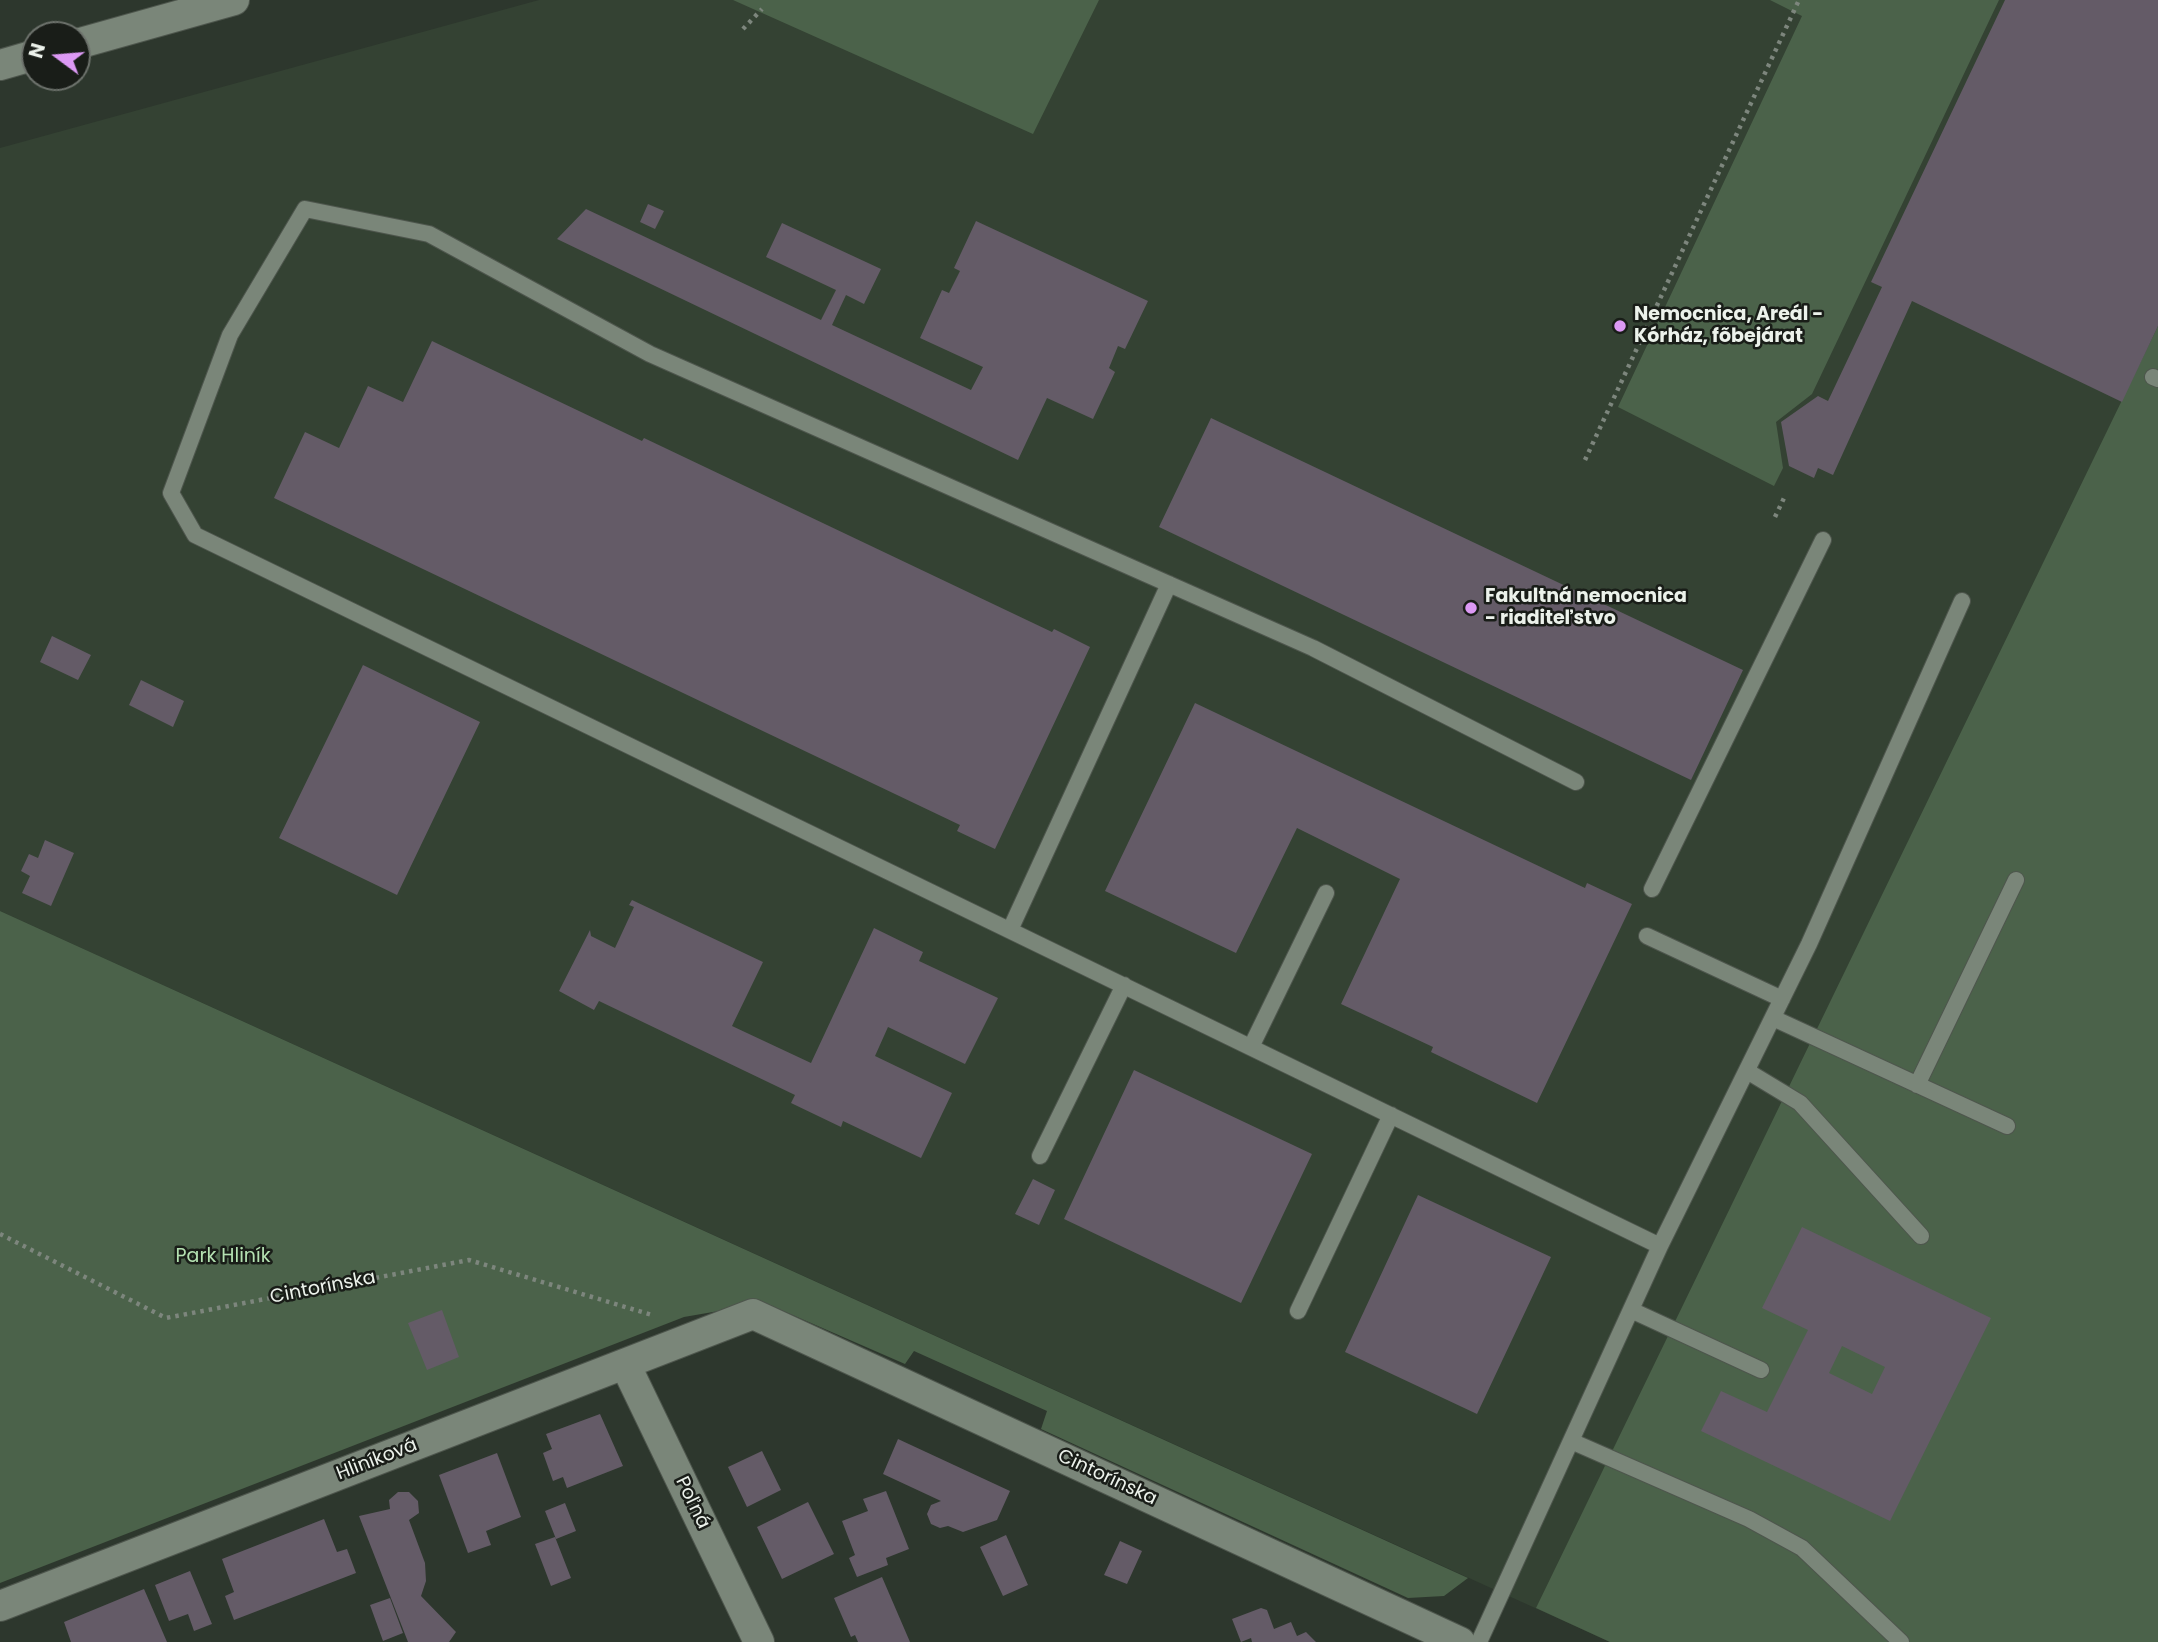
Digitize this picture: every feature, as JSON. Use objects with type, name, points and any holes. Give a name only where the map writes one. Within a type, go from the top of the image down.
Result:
[{"type":"street","points":[[91,40],[234,0]]},
{"type":"street","points":[[0,65],[21,59]]},
{"type":"street","name":"Hliníková","points":[[0,1606],[753,1314]]},
{"type":"street","name":"Cintorínska","points":[[753,1314],[1461,1642]]},
{"type":"street","name":"Poľná","points":[[625,1364],[759,1642]]},
{"type":"lane","points":[[1576,782],[1313,648],[650,354],[429,234],[305,209],[230,335],[171,493],[195,535],[1660,1246]]},
{"type":"lane","points":[[1651,889],[1823,540]]},
{"type":"lane","points":[[1010,930],[1169,584]]},
{"type":"lane","points":[[1479,1642],[1660,1246],[1782,999],[1962,601]]},
{"type":"lane","points":[[1917,1085],[2016,880]]},
{"type":"lane","points":[[1251,1047],[1326,893]]},
{"type":"lane","points":[[1647,936],[1782,999]]},
{"type":"lane","points":[[1040,1156],[1124,985]]},
{"type":"lane","points":[[1773,1018],[2007,1126]]},
{"type":"lane","points":[[1746,1071],[1800,1103],[1921,1236]]},
{"type":"lane","points":[[1298,1311],[1391,1115]]},
{"type":"lane","points":[[1631,1310],[1761,1370]]},
{"type":"lane","points":[[1572,1441],[1749,1518],[1802,1548],[1901,1642]]},
{"type":"path","points":[[1585,460],[1798,0]]},
{"type":"path","points":[[743,29],[762,9]]},
{"type":"path","points":[[1775,517],[1784,498]]},
{"type":"path","name":"Cintorínska","points":[[0,1234],[166,1318],[469,1260],[657,1317]]},
{"type":"shaded area","points":[[539,0],[2158,0],[2158,1642],[1610,1642],[0,911],[0,148]]},
{"type":"green space","points":[[733,0],[1099,0],[1033,134]]},
{"type":"green space","points":[[1770,0],[1999,0],[1812,394],[1776,422],[1783,468],[1774,486],[1618,407],[1802,16]]},
{"type":"green space","points":[[2158,326],[2158,1642],[1610,1642],[1536,1608]]},
{"type":"green space","name":"Park Hliník","points":[[0,911],[1468,1578],[1444,1596],[1408,1598],[1041,1429],[1047,1411],[914,1351],[905,1364],[765,1303],[684,1317],[0,1583]]},
{"type":"building","points":[[2005,0],[2158,0],[2158,326],[2122,402],[1912,301],[1833,475],[1818,468],[1814,478],[1789,466],[1781,422],[1818,396],[1828,401],[1882,287],[1871,282]]},
{"type":"building","points":[[648,204],[664,211],[655,229],[640,222]]},
{"type":"building","points":[[586,209],[821,320],[836,290],[766,257],[782,223],[881,269],[864,304],[846,295],[832,325],[971,390],[983,367],[920,338],[942,290],[949,293],[960,271],[954,268],[976,221],[1148,301],[1125,349],[1118,346],[1109,368],[1115,372],[1093,419],[1047,398],[1018,460],[557,239]]},
{"type":"building","points":[[432,341],[642,441],[644,438],[1052,632],[1054,629],[1090,647],[995,849],[957,831],[960,825],[274,498],[305,432],[339,448],[368,386],[403,402]]},
{"type":"building","name":"Fakultná nemocnica - riaditeľstvo","points":[[1211,418],[1743,670],[1691,780],[1159,527]]},
{"type":"building","points":[[52,636],[91,655],[78,680],[40,662]]},
{"type":"building","points":[[363,665],[480,722],[397,895],[279,838]]},
{"type":"building","points":[[141,680],[184,701],[173,727],[129,705]]},
{"type":"building","points":[[1195,703],[1585,888],[1587,883],[1632,904],[1537,1103],[1431,1052],[1433,1047],[1341,1004],[1400,879],[1297,828],[1236,953],[1105,891]]},
{"type":"building","points":[[45,840],[74,853],[51,906],[22,893],[30,876],[21,871],[29,854],[38,858]]},
{"type":"building","points":[[632,900],[763,962],[732,1026],[811,1063],[874,928],[923,952],[919,961],[998,998],[965,1064],[888,1027],[875,1056],[952,1093],[921,1158],[843,1121],[841,1127],[791,1103],[795,1095],[599,1001],[594,1010],[559,991],[590,930],[591,936],[615,948],[634,907],[629,905]]},
{"type":"building","points":[[1134,1070],[1312,1154],[1241,1303],[1064,1219]]},
{"type":"building","points":[[1033,1179],[1055,1190],[1039,1225],[1015,1214]]},
{"type":"building","points":[[1418,1195],[1551,1257],[1477,1414],[1345,1352]]},
{"type":"building","points":[[1802,1227],[1991,1318],[1890,1521],[1701,1431],[1721,1391],[1767,1412],[1808,1330],[1762,1308]],"holes":[[[1842,1346],[1885,1367],[1872,1394],[1829,1373]]]},
{"type":"building","points":[[442,1310],[459,1357],[427,1370],[408,1323]]},
{"type":"building","points":[[600,1414],[623,1466],[567,1488],[563,1477],[553,1481],[543,1453],[552,1449],[546,1434]]},
{"type":"building","points":[[898,1439],[1010,1491],[997,1520],[963,1532],[948,1526],[940,1528],[931,1524],[927,1514],[931,1505],[941,1501],[883,1474]]},
{"type":"building","points":[[762,1451],[781,1490],[747,1507],[728,1467]]},
{"type":"building","points":[[497,1453],[521,1517],[486,1531],[491,1545],[468,1553],[439,1475]]},
{"type":"building","points":[[886,1491],[909,1549],[886,1558],[888,1565],[857,1577],[849,1558],[855,1555],[842,1521],[868,1511],[863,1499]]},
{"type":"building","points":[[398,1492],[409,1492],[418,1501],[419,1513],[409,1520],[425,1563],[426,1581],[421,1596],[456,1632],[449,1642],[408,1642],[359,1516],[390,1509],[389,1500]]},
{"type":"building","points":[[808,1502],[834,1554],[782,1579],[757,1527]]},
{"type":"building","points":[[565,1503],[576,1531],[556,1539],[545,1511]]},
{"type":"building","points":[[324,1519],[337,1552],[347,1549],[356,1573],[234,1620],[225,1596],[234,1592],[222,1559]]},
{"type":"building","points":[[1006,1535],[1028,1585],[1003,1596],[980,1547]]},
{"type":"building","points":[[555,1537],[571,1578],[551,1586],[535,1544]]},
{"type":"building","points":[[1120,1541],[1142,1551],[1127,1584],[1104,1575]]},
{"type":"building","points":[[190,1571],[212,1624],[194,1631],[188,1614],[169,1621],[155,1585]]},
{"type":"building","points":[[882,1577],[910,1642],[858,1642],[855,1635],[851,1637],[834,1598]]},
{"type":"building","points":[[144,1589],[167,1642],[71,1642],[64,1622]]},
{"type":"building","points":[[390,1598],[403,1633],[383,1641],[370,1605]]},
{"type":"building","points":[[1261,1608],[1267,1610],[1274,1629],[1291,1622],[1297,1636],[1306,1632],[1316,1642],[1252,1642],[1251,1638],[1241,1642],[1232,1619]]},
{"type":"place","name":"Nemocnica, Areál - Kórház, fõbejárat","points":[[1620,326]]},
{"type":"place","name":"Fakultná nemocnica - riaditeľstvo","points":[[1471,608]]}]
